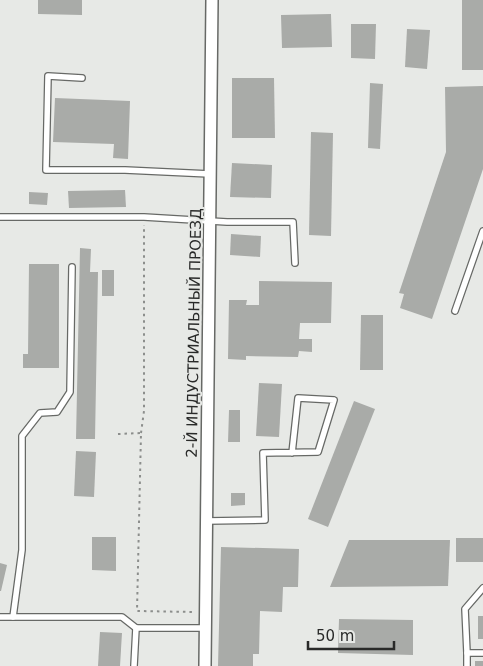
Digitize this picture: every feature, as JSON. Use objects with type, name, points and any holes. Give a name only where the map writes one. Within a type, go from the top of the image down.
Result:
[{"type":"street","name":"2-Й ИНДУСТРИАЛЬНЫЙ ПРОЕЗД","points":[[205,666],[212,0]]},
{"type":"lane","points":[[82,78],[48,76],[46,170],[125,170],[210,174]]},
{"type":"lane","points":[[0,217],[144,217],[210,221],[293,222],[295,263]]},
{"type":"lane","points":[[455,311],[483,231]]},
{"type":"lane","points":[[14,617],[22,550],[22,436],[40,413],[57,412],[70,392],[72,267]]},
{"type":"lane","points":[[206,521],[265,520],[263,454],[292,453],[318,452],[334,400],[298,398],[292,453]]},
{"type":"lane","points":[[466,666],[465,609],[483,588]]},
{"type":"lane","points":[[0,617],[122,617],[136,628],[205,628]]},
{"type":"lane","points":[[134,666],[136,628]]},
{"type":"lane","points":[[467,653],[483,653]]},
{"type":"path","points":[[144,217],[144,411],[141,433],[138,611],[206,612]]},
{"type":"path","points":[[118,434],[141,433]]},
{"type":"building","points":[[38,0],[82,0],[82,15],[38,14]]},
{"type":"building","points":[[462,0],[483,0],[483,70],[462,70]]},
{"type":"building","points":[[331,14],[332,47],[282,48],[281,15]]},
{"type":"building","points":[[351,24],[376,24],[375,59],[351,58]]},
{"type":"building","points":[[407,29],[430,30],[427,69],[405,67]]},
{"type":"building","points":[[232,78],[274,78],[275,138],[232,138]]},
{"type":"building","points":[[370,83],[383,84],[380,149],[368,148]]},
{"type":"building","points":[[483,86],[483,169],[432,319],[400,308],[404,294],[399,293],[446,152],[445,87]]},
{"type":"building","points":[[55,98],[130,101],[128,159],[113,158],[114,144],[53,142]]},
{"type":"building","points":[[311,132],[333,133],[331,236],[309,235]]},
{"type":"building","points":[[232,163],[272,165],[271,198],[230,197]]},
{"type":"building","points":[[125,190],[126,207],[69,208],[68,191]]},
{"type":"building","points":[[29,192],[48,193],[47,205],[29,204]]},
{"type":"building","points":[[231,234],[261,236],[260,257],[230,255]]},
{"type":"building","points":[[80,248],[91,249],[90,272],[98,272],[95,439],[76,439]]},
{"type":"building","points":[[29,264],[59,264],[59,368],[23,368],[23,354],[28,354]]},
{"type":"building","points":[[102,270],[114,270],[114,296],[102,296]]},
{"type":"building","points":[[259,281],[332,282],[331,323],[300,323],[299,339],[312,339],[312,352],[299,351],[298,357],[246,356],[246,360],[228,359],[229,300],[247,300],[246,305],[259,305]]},
{"type":"building","points":[[361,315],[383,315],[383,370],[360,370]]},
{"type":"building","points":[[259,383],[282,384],[279,437],[256,436]]},
{"type":"building","points":[[354,401],[375,409],[328,527],[308,519]]},
{"type":"building","points":[[229,410],[240,410],[240,442],[228,442]]},
{"type":"building","points":[[76,451],[96,452],[94,497],[74,496]]},
{"type":"building","points":[[231,493],[245,493],[245,505],[231,506]]},
{"type":"building","points":[[92,537],[116,537],[116,571],[92,570]]},
{"type":"building","points":[[456,538],[483,538],[483,562],[456,562]]},
{"type":"building","points":[[349,540],[450,540],[448,586],[330,587]]},
{"type":"building","points":[[221,547],[299,549],[298,587],[283,587],[282,612],[260,611],[259,654],[253,654],[253,666],[218,666]]},
{"type":"building","points":[[0,563],[7,565],[1,591],[0,591]]},
{"type":"building","points":[[478,616],[483,616],[483,639],[478,639]]},
{"type":"building","points":[[339,619],[413,620],[413,655],[338,653]]},
{"type":"building","points":[[100,632],[122,633],[120,666],[98,666]]},
{"type":"building","points":[[475,661],[483,661],[483,666],[475,666]]}]
